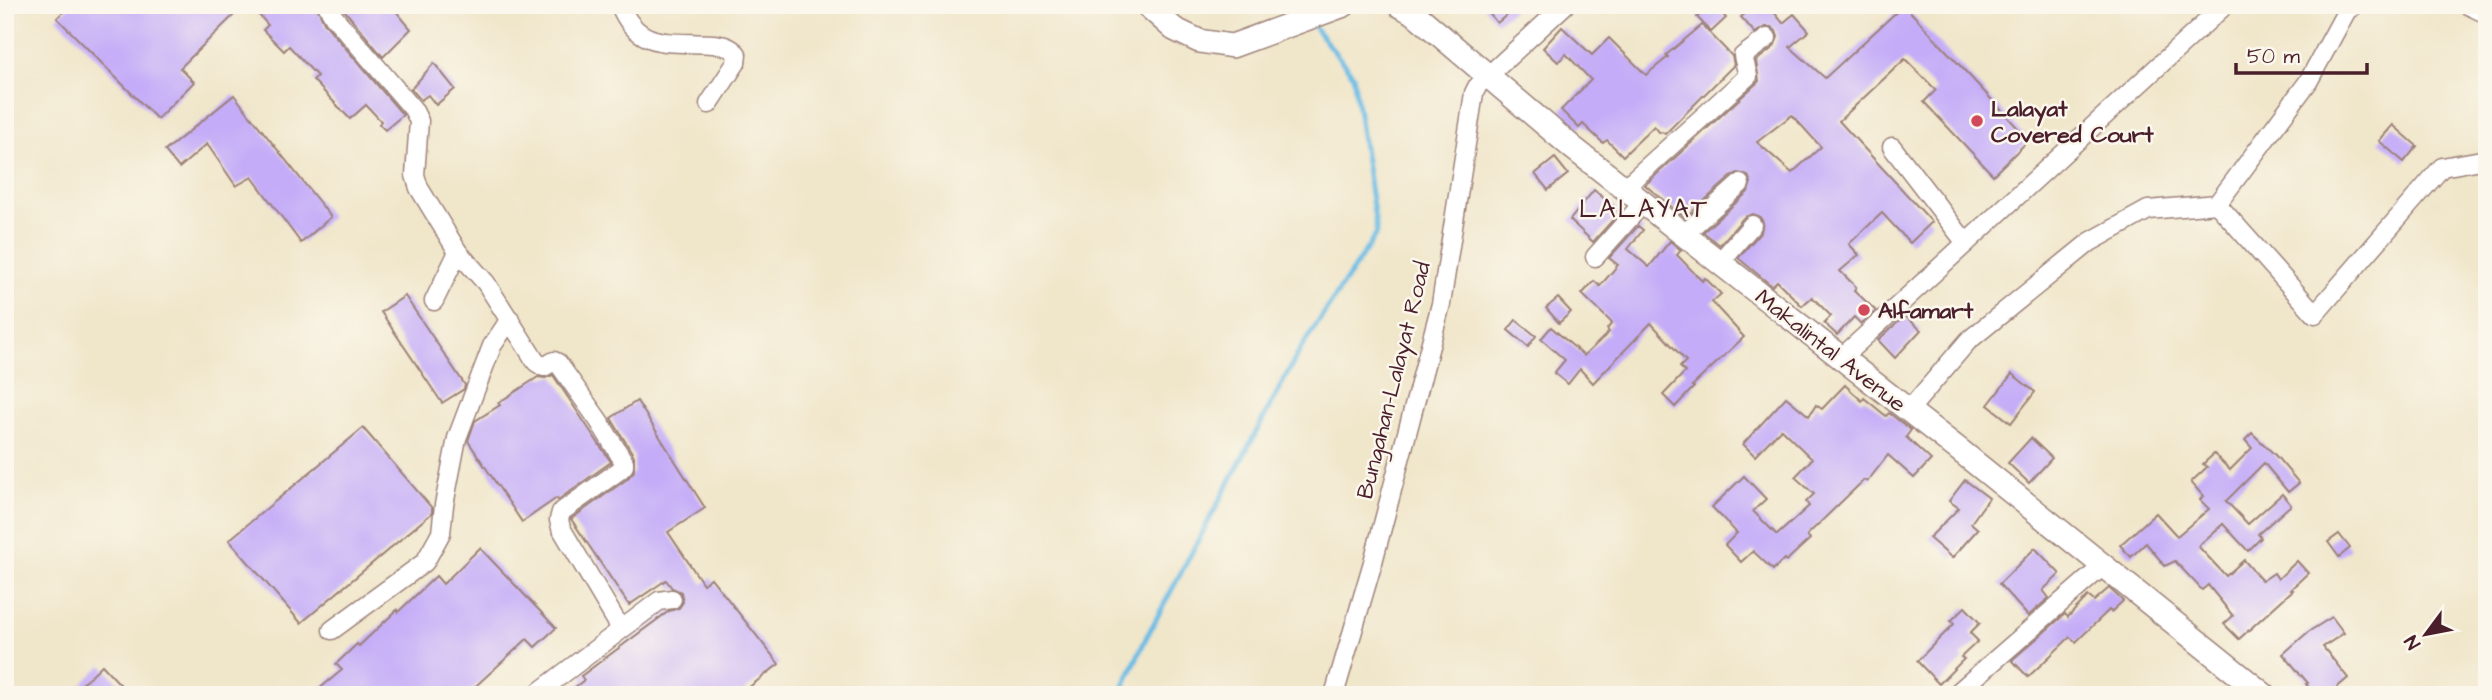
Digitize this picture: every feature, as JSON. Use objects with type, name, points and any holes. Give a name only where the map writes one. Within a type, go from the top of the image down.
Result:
[{"type":"main road","points":[[1147,5],[1174,29],[1199,41],[1232,46],[1344,5]]},
{"type":"main road","name":"Makalintal Avenue","points":[[1399,5],[1414,13],[1487,77],[1624,188],[1840,359],[1909,410],[2264,695]]},
{"type":"street","points":[[327,5],[334,17],[413,109],[419,121],[415,175],[419,188],[458,252],[486,283],[536,362],[544,367],[554,361],[558,363],[624,462],[620,470],[561,512],[559,520],[561,528],[621,629]]},
{"type":"street","points":[[620,5],[631,27],[642,37],[720,45],[733,49],[737,54],[736,64],[709,104]]},
{"type":"street","points":[[1487,77],[1565,5]]},
{"type":"street","points":[[1840,359],[2225,5]]},
{"type":"street","points":[[1909,410],[1968,341],[2090,242],[2148,210],[2217,204],[2308,82],[2347,10],[2355,5]]},
{"type":"street","points":[[2468,5],[2487,14]]},
{"type":"street","points":[[1624,188],[1748,76],[1743,57],[1767,38]]},
{"type":"street","name":"Bungahan-Lalayat Road","points":[[1334,695],[1373,562],[1441,304],[1474,93],[1487,77]]},
{"type":"street","points":[[1892,147],[1966,243]]},
{"type":"street","points":[[2217,204],[2315,314],[2442,167],[2487,159]]},
{"type":"street","points":[[1684,234],[1740,184]]},
{"type":"street","points":[[1595,257],[1643,203]]},
{"type":"street","points":[[1720,262],[1752,225]]},
{"type":"street","points":[[434,300],[458,252]]},
{"type":"street","points":[[332,630],[425,562],[441,533],[457,438],[492,346],[510,319]]},
{"type":"street","points":[[1955,695],[2104,565]]},
{"type":"street","points":[[535,695],[659,601],[672,599]]},
{"type":"building","points":[[70,5],[244,5],[180,68],[194,82],[157,119],[57,18]]},
{"type":"building","points":[[250,5],[316,5],[325,24],[403,115],[385,130],[379,124],[381,121],[366,105],[350,119],[313,80],[317,76],[289,46],[284,51],[263,30],[268,25]]},
{"type":"building","points":[[340,5],[391,5],[411,29],[383,57]]},
{"type":"building","points":[[1482,5],[1519,5],[1497,23]]},
{"type":"building","points":[[1711,5],[1715,5],[1726,18],[1711,32],[1697,17]]},
{"type":"building","points":[[1755,5],[1768,5],[1783,23],[1794,14],[1809,31],[1790,47],[1825,78],[1904,5],[2029,140],[1993,175],[1924,102],[1936,90],[1905,59],[1839,121],[1932,222],[1910,243],[1882,213],[1849,244],[1859,255],[1840,271],[1856,287],[1854,290],[1876,311],[1861,324],[1854,317],[1837,335],[1824,323],[1831,316],[1812,297],[1802,306],[1777,281],[1772,286],[1738,258],[1761,232],[1763,222],[1759,216],[1753,214],[1744,217],[1720,245],[1703,232],[1748,192],[1751,182],[1748,176],[1738,173],[1733,175],[1685,218],[1645,185],[1759,81],[1756,61],[1774,47],[1778,37],[1771,27],[1765,27],[1755,33],[1741,17]],"holes":[[[1792,115],[1821,147],[1792,173],[1757,142]]]},
{"type":"building","points":[[1702,25],[1732,56],[1734,65],[1665,134],[1660,133],[1654,126],[1623,156],[1607,140],[1603,143],[1583,124],[1579,128],[1561,110],[1591,80],[1566,54],[1558,62],[1543,48],[1562,27],[1592,55],[1609,38],[1646,75]]},
{"type":"building","points":[[434,63],[455,89],[436,105],[428,95],[421,100],[411,89]]},
{"type":"building","points":[[234,95],[331,217],[301,243],[252,177],[236,186],[207,144],[179,168],[165,151]]},
{"type":"building","points":[[2393,125],[2417,146],[2404,162],[2379,141]]},
{"type":"building","points":[[1555,158],[1568,174],[1548,190],[1535,174]]},
{"type":"building","points":[[1594,190],[1620,212],[1593,242],[1570,220]]},
{"type":"building","points":[[1638,226],[1643,230],[1628,249],[1649,267],[1670,241],[1681,250],[1677,255],[1702,281],[1705,278],[1721,294],[1712,302],[1744,337],[1692,386],[1694,387],[1675,407],[1663,395],[1685,372],[1680,367],[1686,361],[1651,323],[1593,383],[1580,369],[1568,384],[1554,373],[1565,360],[1541,339],[1551,327],[1584,356],[1609,332],[1607,329],[1612,323],[1582,294],[1594,281],[1600,286],[1618,265],[1609,258]]},
{"type":"building","points":[[405,296],[465,385],[464,389],[442,403],[381,312]]},
{"type":"building","points":[[1558,298],[1571,312],[1559,323],[1546,308]]},
{"type":"building","points":[[1905,316],[1921,330],[1895,358],[1878,340]]},
{"type":"building","points":[[1516,320],[1536,336],[1528,347],[1508,330]]},
{"type":"building","points":[[2012,374],[2035,392],[2011,423],[1988,405]]},
{"type":"building","points":[[553,375],[611,462],[522,522],[468,441],[475,421],[500,405],[498,403],[538,377]]},
{"type":"building","points":[[1845,385],[1862,401],[1864,398],[1886,416],[1889,413],[1911,430],[1906,437],[1931,460],[1914,478],[1888,455],[1867,482],[1864,480],[1807,535],[1810,539],[1786,561],[1784,559],[1773,570],[1753,551],[1741,562],[1725,545],[1737,533],[1712,507],[1744,476],[1766,499],[1753,511],[1777,535],[1809,506],[1806,502],[1814,494],[1795,477],[1812,459],[1781,429],[1755,456],[1743,444],[1786,397],[1809,416],[1816,405],[1822,409]]},
{"type":"building","points":[[637,401],[705,508],[668,532],[703,584],[711,578],[779,664],[739,695],[565,695],[584,680],[581,676],[669,611],[679,608],[683,602],[681,592],[672,588],[666,580],[629,605],[571,519],[627,479],[634,471],[634,456],[611,418]]},
{"type":"building","points":[[363,428],[432,508],[432,513],[301,623],[229,540]]},
{"type":"building","points":[[2252,433],[2299,483],[2288,492],[2264,463],[2226,501],[2248,524],[2282,494],[2291,505],[2258,534],[2261,538],[2248,551],[2223,524],[2198,546],[2226,576],[2244,560],[2262,581],[2274,573],[2278,579],[2297,561],[2308,573],[2239,639],[2224,624],[2233,616],[2208,585],[2202,590],[2175,561],[2165,566],[2146,543],[2131,557],[2120,545],[2156,513],[2177,536],[2209,509],[2200,500],[2203,496],[2191,482],[2207,467],[2203,464],[2214,454],[2230,470],[2252,448],[2245,440]]},
{"type":"building","points":[[2031,438],[2052,458],[2029,483],[2008,463]]},
{"type":"building","points":[[1965,480],[1989,498],[1971,523],[1978,529],[1952,558],[1929,538],[1959,508],[1949,501]]},
{"type":"building","points":[[2339,534],[2350,548],[2339,557],[2328,542]]},
{"type":"building","points":[[480,548],[556,628],[535,647],[527,639],[466,695],[312,695],[342,670],[336,664],[357,644],[359,646],[436,576],[443,584]]},
{"type":"building","points":[[2035,548],[2060,574],[2043,590],[2049,598],[2028,616],[1999,584]]},
{"type":"building","points":[[2109,588],[2123,601],[2111,612],[2109,610],[2076,642],[2070,637],[2028,677],[2012,660],[2065,614],[2068,617],[2088,596],[2094,601]]},
{"type":"building","points":[[1965,607],[1980,623],[1970,633],[1978,641],[1939,684],[1917,661],[1954,624],[1951,621]]},
{"type":"building","points":[[2332,617],[2344,633],[2323,647],[2348,678],[2328,695],[2315,695],[2283,654],[2308,632]]},
{"type":"building","points":[[102,665],[130,695],[90,695],[81,685]]},
{"type":"waterway","points":[[1120,695],[1146,638],[1300,350],[1377,233],[1353,75],[1311,23]]},
{"type":"place","name":"Lalayat Covered Court","points":[[1977,121]]},
{"type":"place","name":"Alfamart","points":[[1864,310]]},
{"type":"district","name":"LALAYAT","points":[[1644,208]]}]
